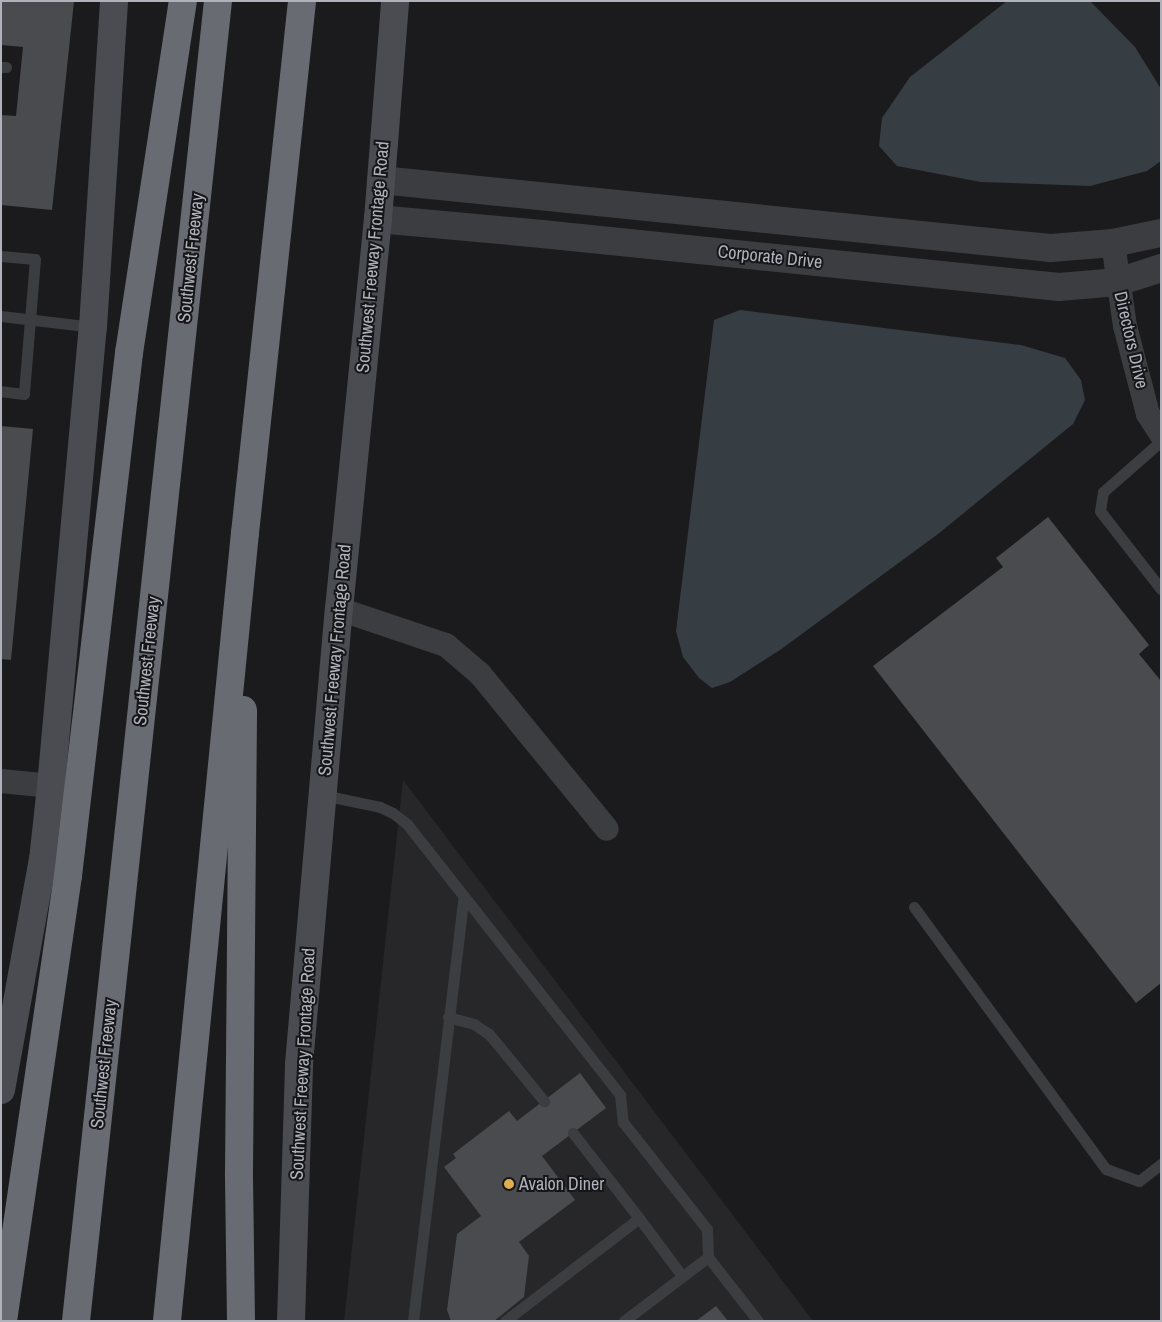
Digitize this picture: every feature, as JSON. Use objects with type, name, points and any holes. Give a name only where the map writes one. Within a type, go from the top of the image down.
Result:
[{"type":"highway","points":[[3,1321],[68,876],[129,353],[183,1]]},
{"type":"highway","name":"Southwest Freeway","points":[[76,1321],[218,1]]},
{"type":"highway","points":[[166,1321],[245,533],[302,1]]},
{"type":"highway","points":[[241,1321],[239,1172],[245,533]]},
{"type":"main road","points":[[1,1090],[43,860],[51,786],[93,327],[114,1]]},
{"type":"main road","name":"Southwest Freeway Frontage Road","points":[[291,1321],[299,1064],[338,609],[378,219],[395,1]]},
{"type":"street","name":"Corporate Drive","points":[[381,180],[1051,248],[1113,243],[1161,233]]},
{"type":"street","name":"Corporate Drive","points":[[378,219],[1059,287],[1118,282],[1161,268]]},
{"type":"street","name":"Directors Drive","points":[[1113,243],[1125,326],[1148,414],[1161,434]]},
{"type":"street","points":[[338,609],[446,645],[480,674],[607,829]]},
{"type":"street","points":[[1,781],[51,786]]},
{"type":"lane","points":[[1,256],[35,259],[24,394],[1,391]]},
{"type":"lane","points":[[1,316],[93,327]]},
{"type":"lane","points":[[1161,441],[1103,492],[1100,511],[1161,588]]},
{"type":"lane","points":[[322,794],[380,807],[393,813],[406,824],[620,1095],[623,1122],[707,1229],[708,1256],[758,1321]]},
{"type":"lane","points":[[412,1321],[464,896]]},
{"type":"lane","points":[[914,907],[1106,1168],[1140,1181],[1161,1164]]},
{"type":"lane","points":[[448,1016],[474,1024],[489,1034],[544,1101]]},
{"type":"lane","points":[[573,1134],[682,1276]]},
{"type":"lane","points":[[505,1321],[638,1218]]},
{"type":"lane","points":[[624,1321],[708,1256]]},
{"type":"shaded area","points":[[1007,1],[1090,1],[1135,47],[1161,89],[1161,161],[1147,171],[1090,186],[981,182],[897,166],[879,146],[882,118],[910,77]]},
{"type":"shaded area","points":[[740,310],[1021,345],[1065,358],[1081,380],[1085,400],[1073,424],[938,534],[780,650],[730,682],[712,688],[699,678],[683,657],[676,631],[714,320]]},
{"type":"shaded area","points":[[403,780],[813,1321],[344,1321]]},
{"type":"building","points":[[1,1],[74,1],[52,210],[1,205],[1,115],[16,116],[23,47],[1,45]]},
{"type":"building","points":[[1,426],[33,429],[11,660],[1,659]]},
{"type":"building","points":[[1048,517],[1149,645],[1139,654],[1161,681],[1161,983],[1136,1003],[873,666],[1003,567],[996,558]]},
{"type":"building","name":"Avalon Diner","points":[[580,1073],[606,1108],[542,1156],[575,1200],[519,1242],[529,1256],[524,1297],[494,1321],[451,1321],[447,1310],[457,1234],[481,1216],[444,1167],[456,1158],[453,1154],[509,1111],[517,1121]]},
{"type":"building","points":[[716,1306],[728,1321],[696,1321]]},
{"type":"place","name":"Avalon Diner","points":[[509,1184]]}]
